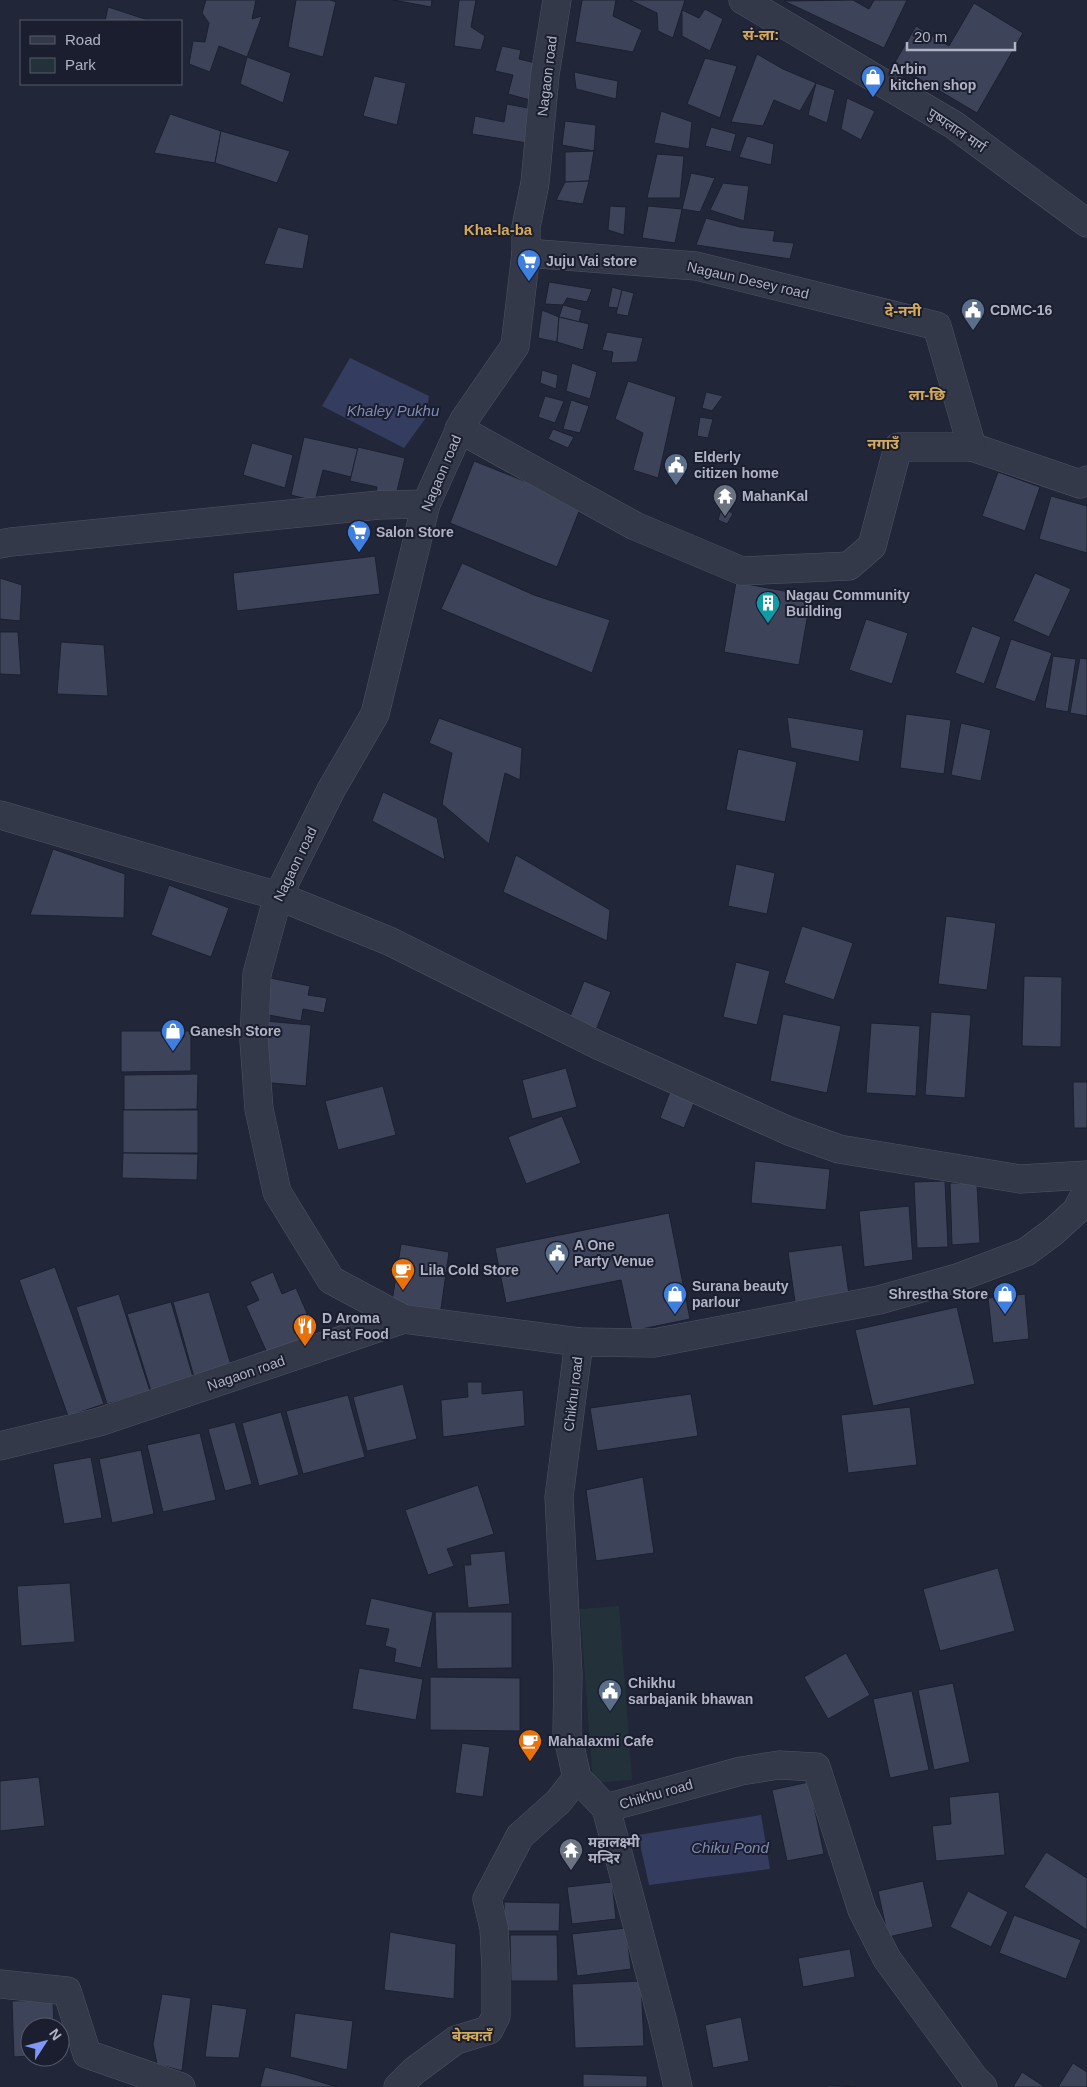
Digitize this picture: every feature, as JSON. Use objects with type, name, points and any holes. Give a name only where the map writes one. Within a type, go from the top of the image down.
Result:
[{"type":"street","name":"Nagaon road","points":[[404,1319],[331,1280],[277,1192],[259,1109],[254,1041],[257,974],[278,896],[331,790],[375,714],[426,504],[459,429],[515,346],[526,253],[526,227],[536,183],[545,75],[558,0]]},
{"type":"street","name":"पुष्पलाल मार्ग","points":[[743,0],[954,125],[1087,223]]},
{"type":"street","name":"Nagaun Desey road","points":[[526,253],[696,266],[937,326],[972,447]]},
{"type":"street","points":[[459,429],[635,526],[742,571],[849,566],[872,546],[898,447],[972,447],[1085,485]]},
{"type":"street","points":[[0,544],[379,505],[426,504]]},
{"type":"street","points":[[0,815],[278,896],[389,941],[598,1045],[790,1131],[839,1149],[1020,1179],[1087,1175]]},
{"type":"street","points":[[579,1342],[654,1343],[879,1300],[957,1278],[1026,1252],[1053,1232],[1076,1211],[1087,1191]]},
{"type":"street","name":"Nagaon road","points":[[0,1446],[99,1422],[404,1319]]},
{"type":"street","name":"Chikhu road","points":[[404,1319],[579,1342],[559,1497],[568,1674],[567,1733],[577,1778],[606,1808],[741,1771],[779,1764],[816,1767],[862,1910],[887,1959],[974,2078],[983,2087]]},
{"type":"street","points":[[398,2087],[414,2070],[456,2040],[489,2030],[496,2016],[496,1969],[494,1928],[486,1899],[520,1836],[558,1802],[577,1778]]},
{"type":"street","points":[[606,1808],[663,2022],[678,2087]]},
{"type":"street","points":[[0,1984],[67,1991],[87,2054],[181,2087]]},
{"type":"green space","points":[[619,1606],[632,1780],[593,1783],[580,1609]]},
{"type":"water","name":"Khaley Pukhu","points":[[350,358],[429,396],[425,419],[404,448],[322,406]]},
{"type":"water","name":"Chiku Pond","points":[[761,1815],[770,1869],[649,1885],[638,1835]]},
{"type":"building","points":[[206,0],[256,0],[252,19],[262,16],[247,57],[219,46],[210,72],[189,64],[193,41],[205,42],[209,23],[202,13]]},
{"type":"building","points":[[296,0],[330,0],[336,2],[323,57],[288,47]]},
{"type":"building","points":[[393,0],[432,0],[431,7]]},
{"type":"building","points":[[459,0],[476,0],[471,27],[485,36],[481,50],[454,46]]},
{"type":"building","points":[[582,0],[616,0],[613,16],[642,30],[633,52],[575,42]]},
{"type":"building","points":[[630,0],[685,0],[673,38],[658,31],[657,13]]},
{"type":"building","points":[[853,0],[869,9],[874,0],[907,0],[884,48],[784,1]]},
{"type":"building","points":[[974,3],[1023,33],[977,113],[894,64],[916,26],[949,46]]},
{"type":"building","points":[[108,7],[148,20],[105,20]]},
{"type":"building","points":[[705,9],[723,19],[710,51],[682,36],[682,10],[699,18]]},
{"type":"building","points":[[502,46],[521,50],[519,59],[539,64],[530,100],[508,94],[513,75],[495,71]]},
{"type":"building","points":[[757,54],[783,69],[816,83],[800,111],[774,100],[763,126],[731,122]]},
{"type":"building","points":[[247,57],[291,73],[283,103],[240,84]]},
{"type":"building","points":[[705,58],[737,66],[720,118],[687,104]]},
{"type":"building","points":[[574,72],[618,81],[616,99],[576,89]]},
{"type":"building","points":[[374,76],[406,83],[397,125],[363,116]]},
{"type":"building","points":[[816,83],[835,90],[827,123],[808,115]]},
{"type":"building","points":[[847,98],[875,111],[861,140],[841,129]]},
{"type":"building","points":[[507,104],[533,109],[527,143],[472,134],[475,116],[504,122]]},
{"type":"building","points":[[661,111],[692,122],[689,149],[654,143]]},
{"type":"building","points":[[170,114],[221,131],[215,163],[154,153]]},
{"type":"building","points":[[565,121],[596,125],[594,151],[562,145]]},
{"type":"building","points":[[711,127],[736,134],[731,152],[705,146]]},
{"type":"building","points":[[221,131],[290,151],[277,183],[215,163]]},
{"type":"building","points":[[747,136],[774,144],[771,165],[739,157]]},
{"type":"building","points":[[594,151],[589,181],[565,182],[565,152]]},
{"type":"building","points":[[657,154],[684,156],[680,198],[647,198]]},
{"type":"building","points":[[691,173],[715,178],[700,212],[682,209]]},
{"type":"building","points":[[589,181],[583,204],[556,200],[565,182]]},
{"type":"building","points":[[723,183],[749,186],[744,221],[710,210]]},
{"type":"building","points":[[610,206],[626,207],[624,235],[608,230]]},
{"type":"building","points":[[648,206],[682,209],[675,243],[642,238]]},
{"type":"building","points":[[706,218],[740,227],[775,231],[773,241],[794,243],[790,259],[696,245]]},
{"type":"building","points":[[278,227],[309,235],[303,269],[264,264]]},
{"type":"building","points":[[549,282],[592,289],[587,302],[567,298],[563,305],[545,304]]},
{"type":"building","points":[[612,287],[622,290],[618,308],[608,307]]},
{"type":"building","points":[[622,290],[634,293],[628,316],[616,314]]},
{"type":"building","points":[[563,305],[582,310],[579,322],[559,317]]},
{"type":"building","points":[[542,310],[559,317],[557,342],[538,338]]},
{"type":"building","points":[[559,317],[589,324],[583,350],[557,342]]},
{"type":"building","points":[[607,332],[643,338],[637,362],[611,363],[613,352],[602,350]]},
{"type":"building","points":[[572,363],[597,372],[590,399],[566,391]]},
{"type":"building","points":[[542,370],[558,375],[556,389],[540,383]]},
{"type":"building","points":[[628,381],[676,397],[658,478],[633,470],[643,433],[615,419]]},
{"type":"building","points":[[706,392],[723,396],[712,411],[702,408]]},
{"type":"building","points":[[545,396],[564,401],[555,423],[538,417]]},
{"type":"building","points":[[571,400],[589,406],[580,433],[563,429]]},
{"type":"building","points":[[700,417],[713,419],[708,438],[697,436]]},
{"type":"building","points":[[553,429],[574,437],[568,448],[548,439]]},
{"type":"building","points":[[304,437],[358,449],[351,477],[323,470],[315,501],[291,495]]},
{"type":"building","points":[[252,443],[293,455],[285,488],[243,475]]},
{"type":"building","points":[[358,447],[405,458],[394,503],[375,498],[377,487],[350,481]]},
{"type":"building","points":[[474,461],[582,504],[557,567],[450,523]]},
{"type":"building","points":[[998,472],[1040,487],[1025,531],[982,516]]},
{"type":"building","points":[[1051,496],[1087,506],[1087,553],[1039,539]]},
{"type":"building","name":"MahanKal","points":[[722,506],[733,514],[727,524],[718,520]]},
{"type":"building","points":[[375,556],[380,594],[237,611],[233,573]]},
{"type":"building","points":[[462,563],[534,595],[610,620],[592,673],[441,609]]},
{"type":"building","points":[[1035,573],[1071,589],[1049,637],[1013,621]]},
{"type":"building","points":[[0,578],[22,585],[20,621],[0,619]]},
{"type":"building","name":"Nagau Community Building","points":[[736,582],[811,596],[799,665],[724,652]]},
{"type":"building","points":[[866,619],[908,633],[892,684],[849,670]]},
{"type":"building","points":[[972,626],[1001,637],[984,684],[955,673]]},
{"type":"building","points":[[0,632],[18,632],[21,675],[0,674]]},
{"type":"building","points":[[1011,639],[1052,653],[1035,702],[995,688]]},
{"type":"building","points":[[61,642],[104,645],[108,696],[57,694]]},
{"type":"building","points":[[1053,656],[1076,659],[1068,712],[1045,708]]},
{"type":"building","points":[[1080,658],[1087,659],[1087,716],[1070,713]]},
{"type":"building","points":[[906,714],[951,720],[944,774],[900,768]]},
{"type":"building","points":[[787,717],[864,730],[859,762],[791,748]]},
{"type":"building","points":[[439,718],[522,748],[520,780],[505,773],[489,844],[442,804],[452,753],[429,743]]},
{"type":"building","points":[[961,723],[991,730],[981,781],[951,775]]},
{"type":"building","points":[[738,749],[797,762],[785,822],[726,810]]},
{"type":"building","points":[[383,792],[437,818],[445,860],[372,821]]},
{"type":"building","points":[[53,849],[125,874],[124,918],[30,915]]},
{"type":"building","points":[[516,855],[610,910],[607,941],[503,892]]},
{"type":"building","points":[[736,864],[775,873],[767,914],[728,906]]},
{"type":"building","points":[[169,885],[229,908],[211,957],[151,935]]},
{"type":"building","points":[[946,916],[996,923],[987,990],[938,984]]},
{"type":"building","points":[[802,926],[853,943],[834,1000],[784,983]]},
{"type":"building","points":[[736,962],[770,971],[757,1025],[723,1017]]},
{"type":"building","points":[[1024,976],[1062,977],[1061,1047],[1022,1046]]},
{"type":"building","points":[[265,977],[310,986],[308,995],[327,998],[324,1013],[303,1009],[301,1021],[258,1013]]},
{"type":"building","points":[[584,981],[611,992],[596,1030],[569,1019]]},
{"type":"building","points":[[931,1012],[971,1015],[965,1098],[925,1095]]},
{"type":"building","points":[[783,1014],[841,1026],[827,1093],[770,1081]]},
{"type":"building","points":[[265,1021],[311,1025],[306,1086],[261,1082]]},
{"type":"building","points":[[871,1023],[920,1026],[916,1096],[866,1093]]},
{"type":"building","points":[[121,1031],[191,1031],[191,1071],[121,1072]]},
{"type":"building","points":[[566,1068],[577,1107],[532,1119],[522,1080]]},
{"type":"building","points":[[198,1074],[197,1109],[124,1110],[124,1075]]},
{"type":"building","points":[[1073,1082],[1087,1082],[1087,1128],[1074,1128]]},
{"type":"building","points":[[383,1086],[396,1135],[338,1150],[325,1101]]},
{"type":"building","points":[[671,1089],[696,1098],[684,1128],[660,1118]]},
{"type":"building","points":[[123,1110],[198,1110],[198,1153],[123,1153]]},
{"type":"building","points":[[562,1116],[581,1163],[526,1184],[508,1137]]},
{"type":"building","points":[[123,1153],[198,1154],[197,1180],[122,1178]]},
{"type":"building","points":[[755,1161],[830,1169],[826,1210],[751,1203]]},
{"type":"building","points":[[945,1181],[948,1247],[917,1248],[914,1182]]},
{"type":"building","points":[[950,1183],[977,1183],[980,1243],[952,1245]]},
{"type":"building","points":[[909,1206],[913,1260],[864,1267],[859,1211]]},
{"type":"building","points":[[669,1213],[690,1319],[632,1331],[621,1280],[506,1303],[495,1248]]},
{"type":"building","points":[[401,1244],[449,1252],[440,1316],[391,1308]]},
{"type":"building","points":[[842,1245],[850,1302],[796,1309],[788,1252]]},
{"type":"building","points":[[55,1267],[104,1404],[68,1416],[19,1280]]},
{"type":"building","points":[[273,1272],[282,1294],[296,1288],[316,1334],[268,1355],[246,1306],[259,1300],[250,1282]]},
{"type":"building","points":[[209,1292],[231,1365],[194,1377],[173,1302]]},
{"type":"building","points":[[119,1294],[150,1391],[107,1404],[76,1307]]},
{"type":"building","points":[[1025,1294],[1029,1339],[993,1343],[988,1298]]},
{"type":"building","points":[[171,1302],[193,1377],[151,1391],[127,1314]]},
{"type":"building","points":[[957,1307],[975,1384],[873,1406],[855,1330]]},
{"type":"building","points":[[467,1382],[482,1382],[482,1394],[523,1390],[525,1426],[443,1437],[441,1400],[468,1397]]},
{"type":"building","points":[[403,1384],[417,1439],[367,1451],[353,1397]]},
{"type":"building","points":[[691,1394],[698,1436],[597,1451],[590,1408]]},
{"type":"building","points":[[348,1395],[365,1457],[303,1474],[286,1411]]},
{"type":"building","points":[[910,1407],[917,1465],[848,1473],[841,1415]]},
{"type":"building","points":[[281,1412],[299,1475],[259,1486],[242,1423]]},
{"type":"building","points":[[235,1422],[252,1484],[225,1491],[208,1429]]},
{"type":"building","points":[[200,1433],[216,1500],[163,1512],[147,1445]]},
{"type":"building","points":[[141,1450],[154,1514],[112,1523],[99,1459]]},
{"type":"building","points":[[91,1457],[102,1518],[64,1524],[53,1464]]},
{"type":"building","points":[[643,1477],[654,1553],[596,1561],[586,1490]]},
{"type":"building","points":[[478,1485],[494,1534],[447,1549],[454,1566],[428,1575],[405,1510]]},
{"type":"building","points":[[505,1551],[510,1604],[468,1608],[464,1565],[471,1565],[470,1554]]},
{"type":"building","points":[[998,1568],[1015,1631],[940,1651],[923,1589]]},
{"type":"building","points":[[70,1583],[75,1642],[21,1646],[17,1586]]},
{"type":"building","points":[[371,1598],[433,1612],[421,1668],[394,1662],[396,1649],[385,1646],[389,1629],[365,1625]]},
{"type":"building","points":[[435,1612],[512,1612],[512,1668],[437,1669]]},
{"type":"building","points":[[846,1653],[870,1695],[828,1719],[804,1677]]},
{"type":"building","points":[[359,1668],[423,1679],[416,1720],[352,1709]]},
{"type":"building","points":[[430,1677],[520,1678],[520,1731],[430,1730]]},
{"type":"building","points":[[953,1683],[970,1762],[934,1770],[918,1690]]},
{"type":"building","points":[[912,1691],[929,1770],[890,1778],[873,1699]]},
{"type":"building","points":[[462,1743],[490,1747],[483,1797],[455,1793]]},
{"type":"building","points":[[39,1777],[45,1826],[0,1831],[0,1781]]},
{"type":"building","points":[[809,1782],[824,1854],[787,1861],[772,1790]]},
{"type":"building","points":[[999,1792],[1005,1855],[936,1861],[932,1826],[951,1824],[949,1797]]},
{"type":"building","points":[[1046,1852],[1087,1878],[1087,1930],[1024,1887]]},
{"type":"building","points":[[923,1881],[933,1927],[888,1937],[878,1891]]},
{"type":"building","points":[[612,1882],[616,1919],[572,1924],[567,1887]]},
{"type":"building","points":[[968,1891],[1008,1912],[991,1947],[950,1927]]},
{"type":"building","points":[[504,1902],[560,1903],[559,1931],[505,1931]]},
{"type":"building","points":[[1014,1915],[1081,1940],[1066,1979],[999,1953]]},
{"type":"building","points":[[626,1928],[631,1969],[577,1976],[572,1934]]},
{"type":"building","points":[[390,1932],[456,1944],[454,1999],[384,1990]]},
{"type":"building","points":[[510,1935],[557,1935],[558,1981],[511,1981]]},
{"type":"building","points":[[850,1949],[855,1977],[803,1987],[798,1958]]},
{"type":"building","points":[[641,1981],[644,2046],[575,2048],[572,1984]]},
{"type":"building","points":[[162,1994],[191,1998],[182,2071],[157,2064],[153,2044]]},
{"type":"building","points":[[53,2000],[54,2017],[20,2017],[20,2057],[14,2057],[12,2001]]},
{"type":"building","points":[[212,2004],[247,2009],[239,2058],[205,2057]]},
{"type":"building","points":[[295,2013],[353,2021],[347,2070],[290,2057]]},
{"type":"building","points":[[741,2017],[749,2061],[713,2068],[705,2025]]},
{"type":"building","points":[[1073,2063],[1087,2072],[1087,2087],[1058,2087]]},
{"type":"building","points":[[265,2067],[298,2075],[337,2087],[260,2087]]},
{"type":"building","points":[[1022,2072],[1045,2087],[1013,2087]]},
{"type":"building","points":[[583,2074],[647,2076],[647,2087],[583,2087]]},
{"type":"building","points":[[827,2085],[856,2087],[827,2087]]},
{"type":"place","name":"Arbin kitchen shop","points":[[873,98]]},
{"type":"place","name":"Juju Vai store","points":[[529,282]]},
{"type":"place","name":"CDMC-16","points":[[973,331]]},
{"type":"place","name":"Elderly citizen home","points":[[676,486]]},
{"type":"place","name":"MahanKal","points":[[725,517]]},
{"type":"place","name":"Salon Store","points":[[359,553]]},
{"type":"place","name":"Nagau Community Building","points":[[768,624]]},
{"type":"place","name":"Ganesh Store","points":[[173,1052]]},
{"type":"place","name":"A One Party Venue","points":[[557,1274]]},
{"type":"place","name":"Lila Cold Store","points":[[403,1291]]},
{"type":"place","name":"Surana beauty parlour","points":[[675,1315]]},
{"type":"place","name":"Shrestha Store","points":[[1005,1315]]},
{"type":"place","name":"D Aroma Fast Food","points":[[305,1347]]},
{"type":"place","name":"Chikhu sarbajanik bhawan","points":[[610,1712]]},
{"type":"place","name":"Mahalaxmi Cafe","points":[[530,1762]]},
{"type":"place","name":"महालक्ष्मी मन्दिर","points":[[571,1871]]},
{"type":"district","name":"सं-ला:","points":[[761,34]]},
{"type":"district","name":"Kha-la-ba","points":[[498,229]]},
{"type":"district","name":"दे-ननी","points":[[903,310]]},
{"type":"district","name":"ला-छि","points":[[927,394]]},
{"type":"district","name":"नगाउँ","points":[[883,443]]},
{"type":"district","name":"बेक्वःतँ","points":[[472,2035]]}]
